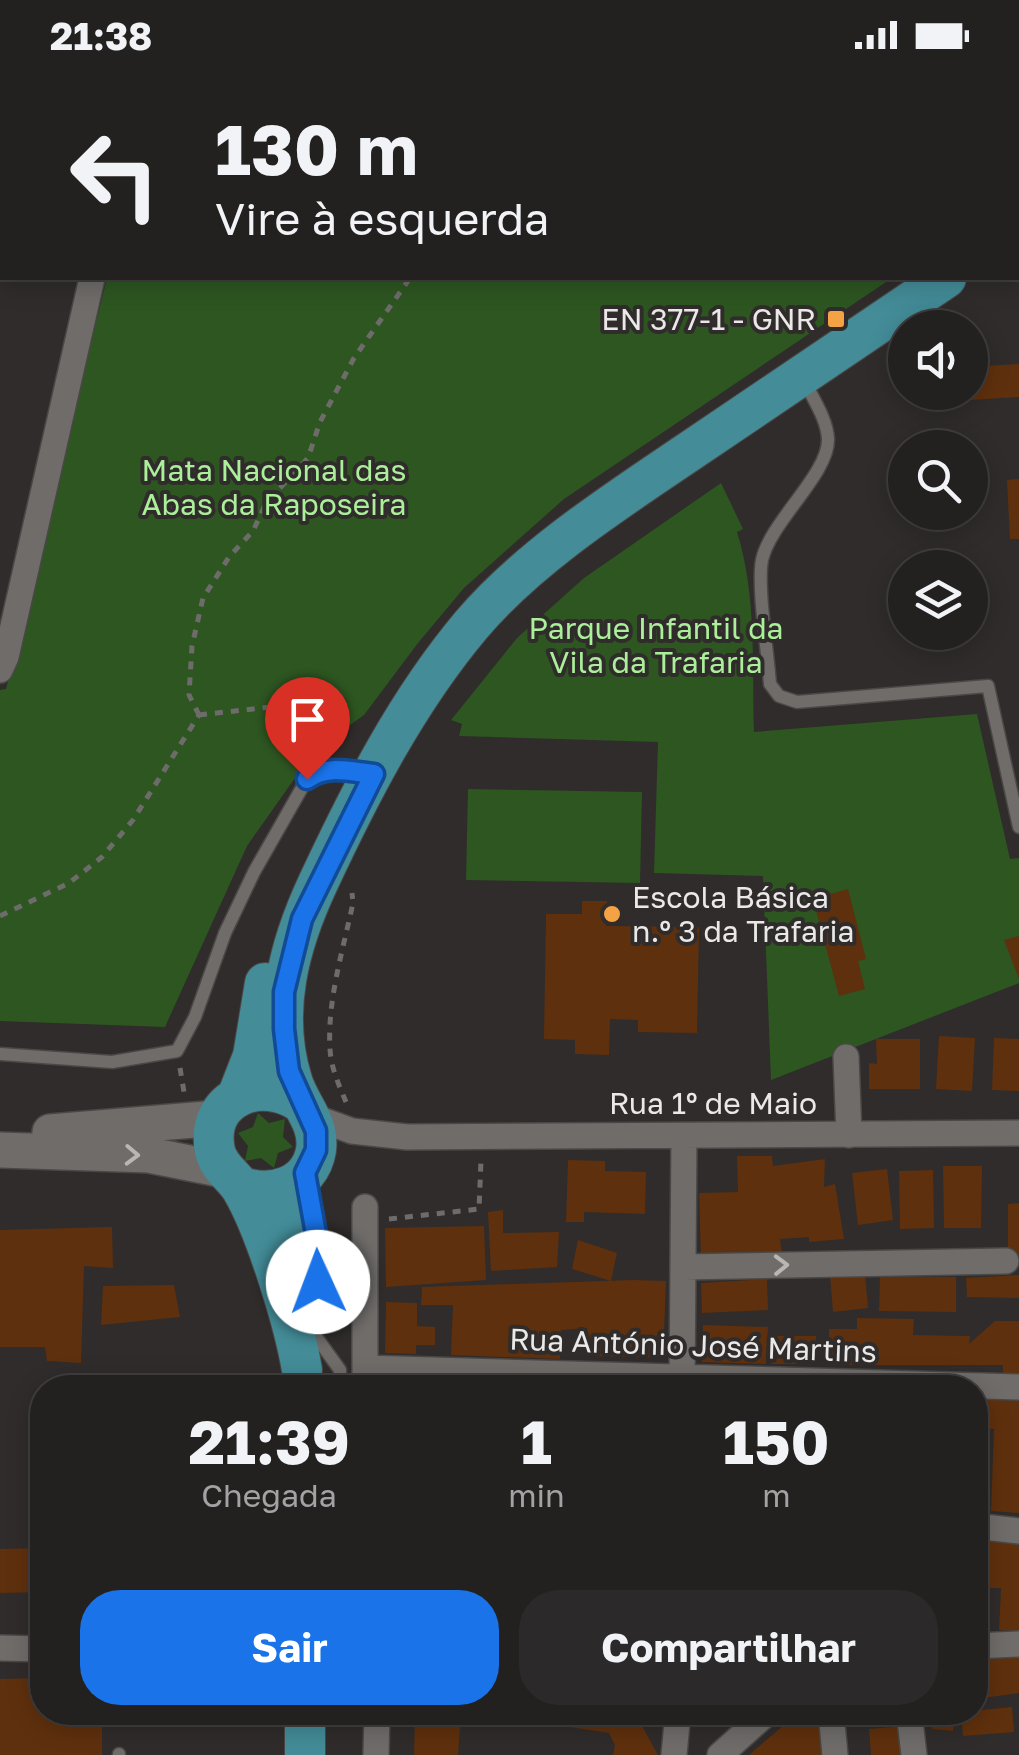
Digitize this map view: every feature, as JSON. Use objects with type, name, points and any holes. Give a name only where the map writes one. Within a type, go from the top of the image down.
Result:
[{"type":"main road","points":[[302,1375],[294,1248],[304,1172],[316,1131],[293,1085],[286,1055],[284,992],[302,919],[336,877],[374,774],[414,702],[474,622],[540,559],[610,505],[943,280]]},
{"type":"main road","points":[[302,1375],[298,1344],[267,1251],[214,1140],[253,1056],[262,998],[276,948],[336,877]]},
{"type":"main road","points":[[0,1135],[228,1107],[249,1091],[276,1090],[306,1109]]},
{"type":"main road","points":[[0,1150],[150,1155],[232,1178],[265,1192],[304,1172]]},
{"type":"main road","points":[[305,1725],[305,1755]]},
{"type":"street","points":[[0,670],[92,280]]},
{"type":"street","points":[[846,1057],[848,1135]]},
{"type":"street","name":"Rua 1º de Maio","points":[[306,1109],[352,1131],[407,1137],[1019,1133]]},
{"type":"street","points":[[682,1375],[684,1136]]},
{"type":"street","name":"Rua 1º de Maio","points":[[304,1172],[331,1150],[407,1137]]},
{"type":"street","points":[[365,1214],[365,1375]]},
{"type":"street","points":[[683,1268],[1006,1260]]},
{"type":"street","name":"Rua António José Martins","points":[[988,1386],[1019,1386]]},
{"type":"street","points":[[988,1527],[1019,1531]]},
{"type":"street","points":[[988,1645],[1019,1644]]},
{"type":"street","points":[[0,1648],[30,1649]]},
{"type":"street","points":[[376,1755],[377,1725]]},
{"type":"street","points":[[720,1755],[753,1725]]},
{"type":"street","points":[[832,1725],[835,1755]]},
{"type":"street","points":[[911,1725],[914,1755]]},
{"type":"lane","points":[[802,375],[826,429],[828,444],[822,462],[766,545],[760,565],[770,684],[779,696],[797,702],[988,686],[1019,827]]},
{"type":"lane","points":[[0,1054],[112,1062],[176,1051],[195,1017],[225,933],[307,779],[318,770],[374,774]]},
{"type":"lane","points":[[302,1375],[316,1298],[318,1245],[304,1172]]},
{"type":"lane","points":[[309,1327],[340,1375]]},
{"type":"path","points":[[199,715],[189,695],[192,646],[202,598],[229,557],[253,531],[266,503],[308,458],[320,422],[354,358],[409,280]]},
{"type":"path","points":[[199,715],[297,704],[322,710],[334,736],[332,769]]},
{"type":"path","points":[[0,916],[69,884],[102,857],[133,820],[199,715]]},
{"type":"path","points":[[336,877],[350,880],[352,903],[335,982],[330,1048],[333,1070],[352,1118]]},
{"type":"path","points":[[365,1214],[479,1209],[482,1138]]},
{"type":"green space","name":"Mata Nacional das Abas da Raposeira","points":[[107,280],[889,280],[564,499],[464,588],[364,715],[314,751],[247,846],[165,1027],[0,1021],[0,690],[6,689]]},
{"type":"green space","name":"Parque Infantil da Vila da Trafaria","points":[[721,483],[743,529],[737,532],[751,606],[754,732],[977,714],[1010,859],[1019,858],[1019,983],[771,1080],[763,876],[654,873],[658,742],[459,736],[462,724],[451,720],[517,638],[584,578]]},
{"type":"green space","points":[[468,789],[642,792],[640,883],[466,880]]},
{"type":"green space","points":[[258,1113],[269,1123],[285,1119],[283,1137],[293,1147],[278,1153],[274,1168],[261,1158],[245,1161],[248,1146],[238,1133],[253,1127]]},
{"type":"building","points":[[1019,364],[1019,397],[988,399],[988,366]]},
{"type":"building","points":[[1019,479],[1019,539],[1010,539],[1007,480]]},
{"type":"building","points":[[848,889],[866,959],[858,961],[865,989],[839,996],[813,899]]},
{"type":"building","points":[[582,901],[607,901],[606,926],[699,927],[697,1033],[638,1032],[638,1020],[610,1019],[609,1055],[575,1054],[575,1040],[544,1039],[546,914],[582,914]]},
{"type":"building","points":[[1019,936],[1019,979],[1004,940]]},
{"type":"building","points":[[939,1036],[975,1038],[972,1091],[936,1089]]},
{"type":"building","points":[[994,1038],[1019,1039],[1019,1091],[992,1090]]},
{"type":"building","points":[[876,1039],[920,1039],[920,1089],[869,1089],[869,1063],[877,1064]]},
{"type":"building","points":[[737,1156],[772,1156],[773,1166],[825,1159],[824,1187],[835,1184],[844,1239],[780,1239],[782,1254],[701,1257],[699,1193],[738,1192]]},
{"type":"building","points":[[568,1160],[605,1161],[605,1171],[646,1172],[645,1214],[584,1212],[584,1222],[566,1222]]},
{"type":"building","points":[[943,1166],[982,1166],[981,1228],[944,1228]]},
{"type":"building","points":[[887,1169],[893,1220],[858,1225],[852,1173]]},
{"type":"building","points":[[933,1170],[934,1228],[900,1229],[899,1171]]},
{"type":"building","points":[[1019,1203],[1019,1255],[1008,1256],[1008,1204]]},
{"type":"building","points":[[503,1210],[503,1233],[559,1232],[557,1267],[491,1271],[488,1212]]},
{"type":"building","points":[[484,1226],[486,1280],[386,1287],[385,1228]]},
{"type":"building","points":[[112,1227],[113,1268],[84,1266],[81,1363],[47,1361],[45,1347],[0,1347],[0,1230]]},
{"type":"building","points":[[578,1240],[617,1253],[611,1281],[572,1269]]},
{"type":"building","points":[[830,1275],[865,1275],[868,1308],[833,1312]]},
{"type":"building","points":[[1019,1275],[1019,1298],[967,1297],[966,1278]]},
{"type":"building","points":[[880,1277],[956,1277],[956,1312],[879,1311]]},
{"type":"building","points":[[767,1279],[768,1310],[702,1313],[701,1283]]},
{"type":"building","points":[[666,1281],[663,1358],[589,1356],[587,1328],[561,1330],[560,1359],[451,1355],[453,1305],[421,1305],[422,1287]]},
{"type":"building","points":[[174,1285],[180,1317],[101,1325],[103,1286]]},
{"type":"building","points":[[386,1302],[417,1303],[417,1326],[435,1327],[435,1345],[416,1345],[416,1354],[385,1353]]},
{"type":"building","points":[[857,1318],[914,1319],[913,1335],[970,1336],[969,1344],[995,1321],[1019,1321],[1019,1374],[1003,1373],[1003,1365],[829,1365],[829,1329],[857,1329]]},
{"type":"building","points":[[703,1325],[768,1327],[766,1364],[702,1362]]},
{"type":"building","points":[[771,1336],[816,1336],[816,1364],[771,1364]]},
{"type":"building","points":[[988,1400],[1019,1401],[1019,1513],[991,1511],[994,1429],[988,1429]]},
{"type":"building","points":[[988,1539],[1019,1542],[1019,1631],[999,1630],[1001,1588],[988,1588]]},
{"type":"building","points":[[30,1548],[30,1592],[0,1593],[0,1549]]},
{"type":"building","points":[[1019,1655],[1019,1693],[988,1697],[988,1659]]},
{"type":"building","points":[[30,1678],[30,1725],[102,1725],[102,1755],[0,1755],[0,1679]]},
{"type":"building","points":[[1012,1707],[1014,1732],[963,1736],[962,1725],[988,1725],[988,1709]]},
{"type":"building","points":[[415,1725],[460,1725],[458,1755],[414,1755]]},
{"type":"building","points":[[524,1725],[642,1725],[658,1755],[613,1755],[615,1745],[609,1733]]},
{"type":"building","points":[[784,1725],[828,1725],[831,1755],[749,1755]]},
{"type":"building","points":[[932,1725],[954,1725],[953,1731],[932,1729]]},
{"type":"building","points":[[905,1726],[908,1755],[871,1755],[869,1729]]},
{"type":"place","name":"EN 377-1 - GNR","points":[[836,319]]},
{"type":"place","name":"Escola Básica n.º 3 da Trafaria","points":[[612,914]]},
{"type":"route","points":[[307,779],[318,770],[374,774],[302,919],[284,992],[289,1071],[316,1131],[316,1150],[305,1173],[318,1245],[318,1282]]}]
